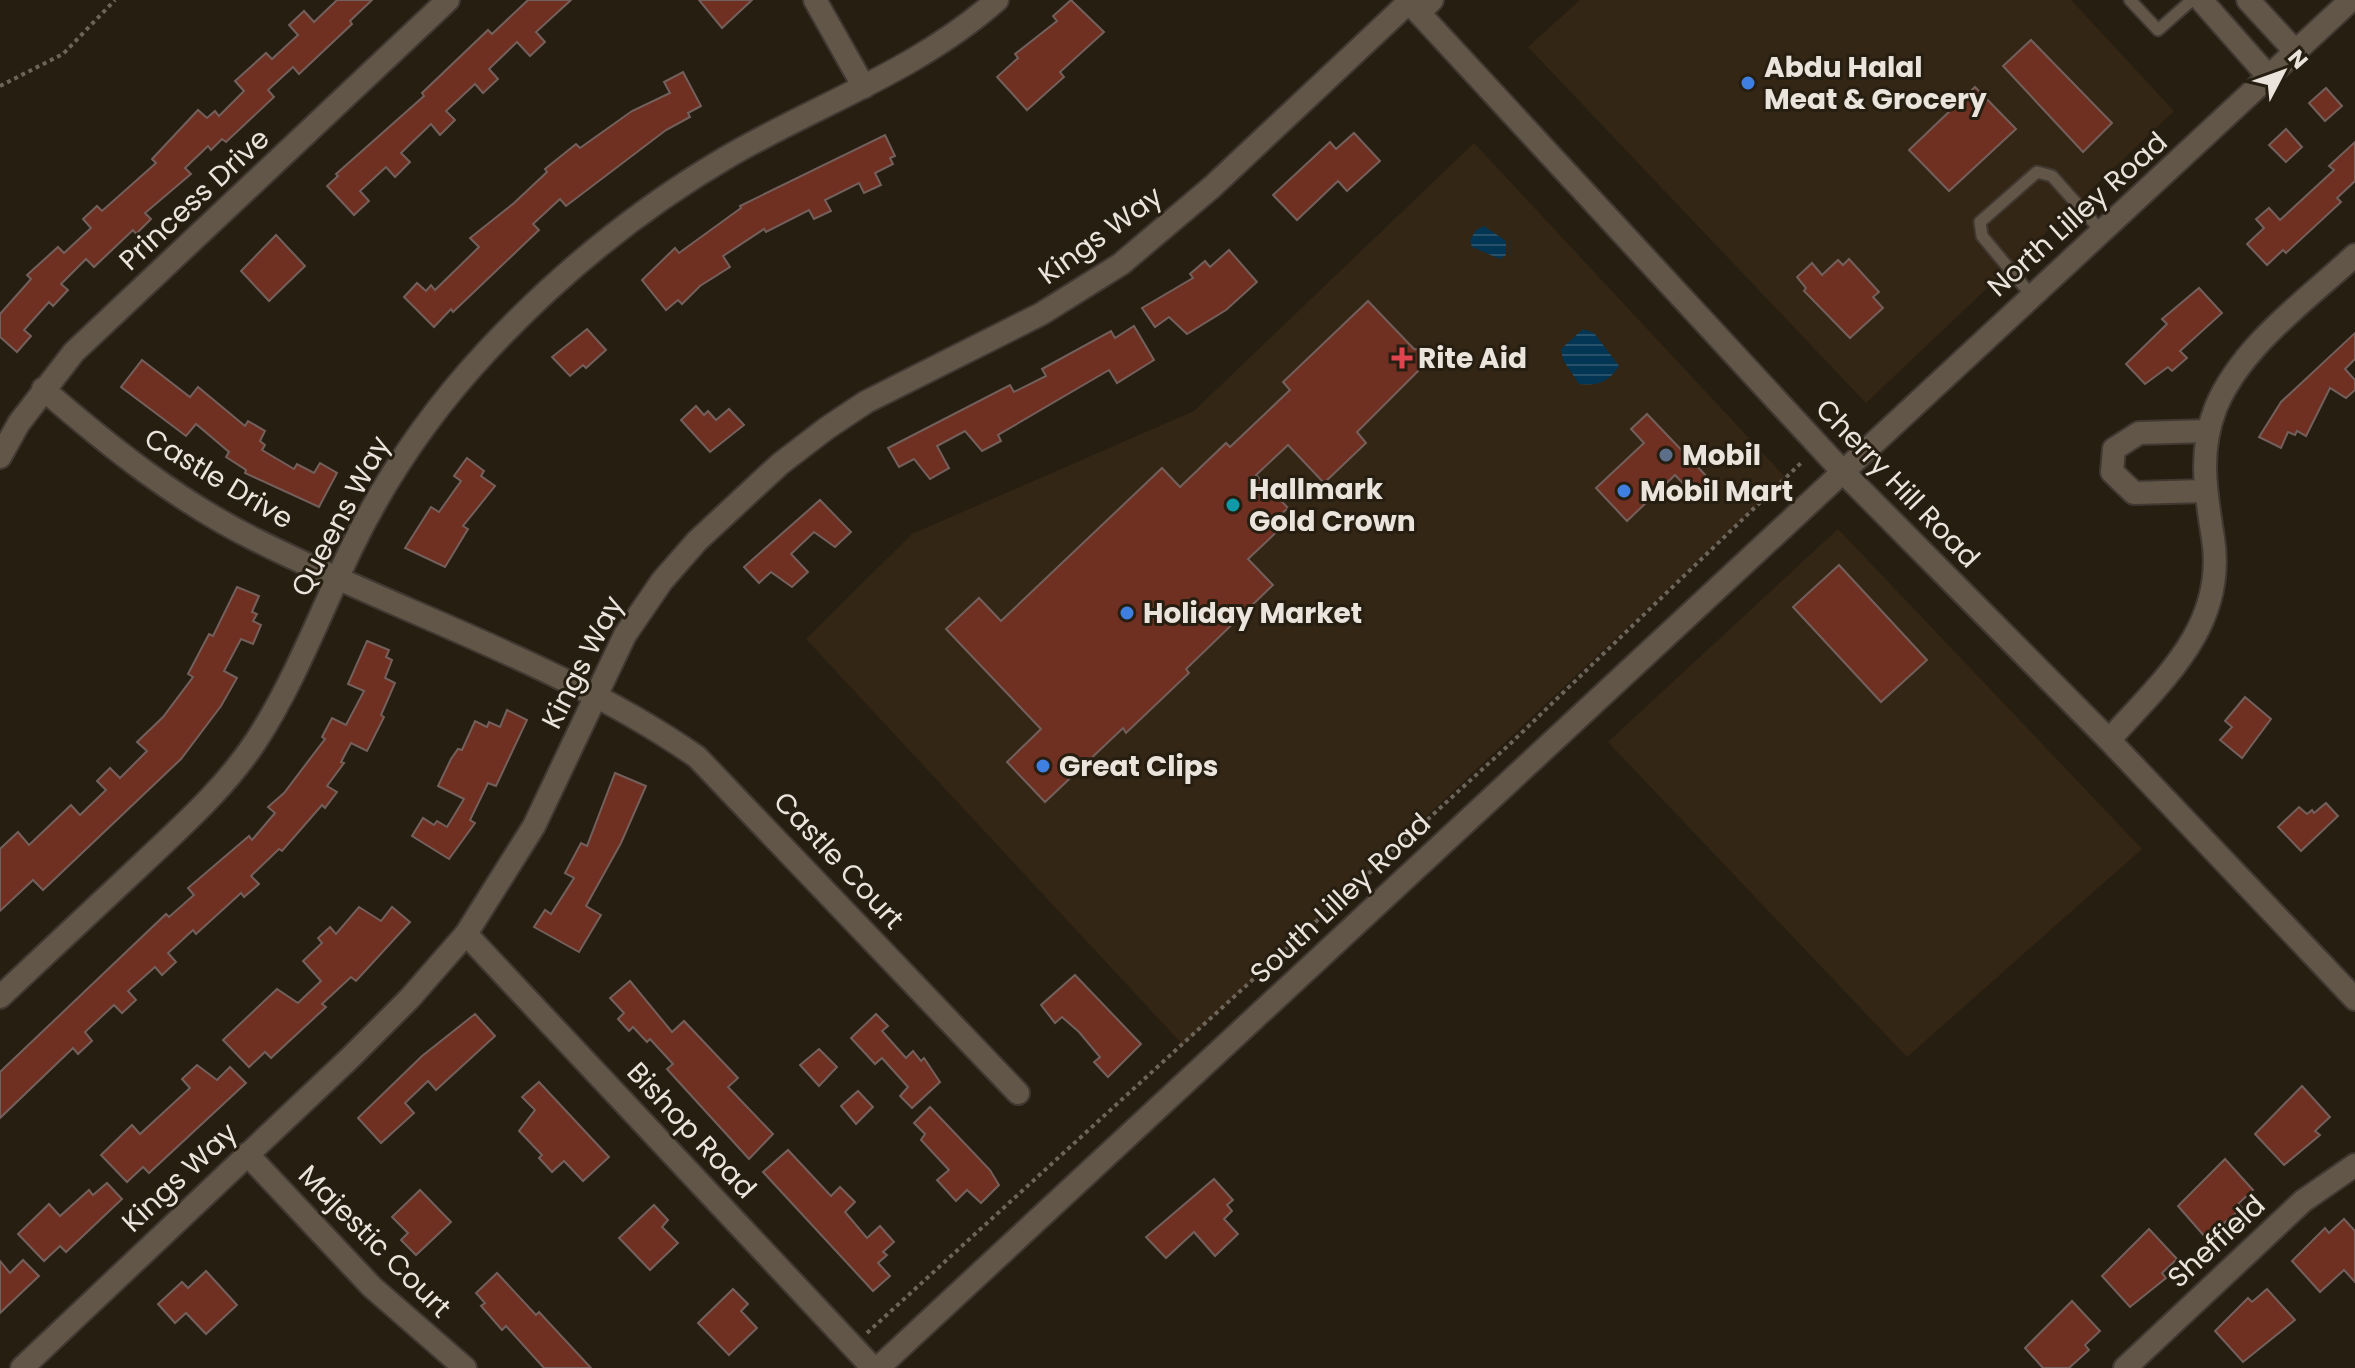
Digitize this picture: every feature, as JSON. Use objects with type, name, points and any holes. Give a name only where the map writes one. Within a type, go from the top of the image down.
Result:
[{"type":"street","name":"Princess Drive","points":[[0,457],[43,389],[74,352],[448,0]]},
{"type":"street","points":[[815,0],[864,87]]},
{"type":"street","name":"Queens Way","points":[[0,997],[184,824],[232,773],[275,710],[384,487],[410,446],[461,380],[518,320],[613,236],[678,187],[732,155],[930,51],[997,0]]},
{"type":"street","points":[[2201,0],[2269,77]]},
{"type":"street","points":[[2248,0],[2296,52]]},
{"type":"street","name":"North Lilley Road","points":[[1843,472],[2351,0]]},
{"type":"street","name":"Cherry Hill Road","points":[[1416,4],[1843,472],[2109,740],[2355,999]]},
{"type":"street","name":"Kings Way","points":[[22,1368],[410,998],[466,934],[534,826],[625,635],[662,581],[697,541],[780,464],[866,402],[1041,314],[1121,264],[1212,187],[1416,4]]},
{"type":"street","points":[[2109,740],[2177,665],[2203,624],[2212,594],[2215,564],[2205,491],[2208,431],[2223,391],[2237,369],[2355,255]]},
{"type":"street","name":"Castle Drive","points":[[43,389],[104,441],[181,497],[253,539],[595,696]]},
{"type":"street","points":[[2205,491],[2134,493],[2112,472],[2114,449],[2139,433],[2208,431]]},
{"type":"street","name":"South Lilley Road","points":[[876,1368],[1843,472]]},
{"type":"street","name":"Castle Court","points":[[595,696],[660,731],[713,771],[1018,1093]]},
{"type":"street","name":"Bishop Road","points":[[466,934],[876,1368]]},
{"type":"street","name":"Majestic Court","points":[[247,1154],[372,1287],[465,1368]]},
{"type":"street","name":"Sheffield","points":[[2125,1368],[2303,1201],[2355,1165]]},
{"type":"lane","points":[[2130,0],[2158,30],[2192,0]]},
{"type":"lane","points":[[2032,296],[1982,236],[1980,222],[2037,172],[2052,176],[2102,232]]},
{"type":"path","points":[[0,86],[63,54],[115,0]]},
{"type":"path","points":[[855,1345],[1511,743],[1819,446]]},
{"type":"shaded area","points":[[1580,0],[2071,0],[2174,111],[1866,403],[1528,47]]},
{"type":"shaded area","points":[[1474,143],[1786,478],[1183,1045],[806,639],[912,534],[1194,411]]},
{"type":"shaded area","points":[[1838,529],[2142,849],[1907,1057],[1608,742]]},
{"type":"water","points":[[1484,226],[1506,241],[1506,255],[1500,259],[1472,247],[1470,240],[1476,230]]},
{"type":"water","points":[[1583,329],[1594,333],[1619,366],[1611,376],[1597,383],[1579,384],[1563,360],[1561,349]]},
{"type":"building","points":[[337,0],[372,0],[350,21],[352,24],[299,74],[293,67],[268,90],[274,97],[226,142],[222,139],[211,150],[208,146],[185,168],[191,174],[145,213],[151,219],[136,234],[133,230],[94,267],[86,259],[61,284],[68,290],[53,306],[49,302],[24,330],[31,336],[17,352],[0,337],[0,314],[31,279],[27,275],[58,247],[64,253],[91,228],[83,219],[97,206],[102,211],[156,163],[152,159],[198,110],[207,118],[215,111],[219,116],[244,91],[235,81],[266,53],[272,59],[298,35],[289,25],[304,11],[314,22]]},
{"type":"building","points":[[528,0],[571,0],[536,32],[545,42],[530,56],[517,42],[489,69],[498,79],[483,93],[475,84],[446,111],[455,120],[440,135],[431,124],[401,153],[410,162],[395,177],[386,167],[360,191],[369,201],[354,215],[327,186],[338,176],[336,174],[424,96],[422,93],[488,30],[492,34]]},
{"type":"building","points":[[699,0],[752,0],[722,28]]},
{"type":"building","points":[[1071,0],[1104,32],[1060,72],[1064,77],[1027,110],[997,77],[1018,58],[1015,54],[1057,21],[1053,16]]},
{"type":"building","points":[[2031,40],[2112,123],[2083,152],[2003,66]]},
{"type":"building","points":[[683,72],[701,106],[566,206],[560,199],[533,224],[539,230],[453,312],[451,309],[434,327],[404,297],[417,283],[426,291],[431,285],[435,290],[479,247],[470,238],[514,203],[547,172],[545,169],[576,144],[580,148],[632,111],[670,93],[664,82]]},
{"type":"building","points":[[1975,87],[2016,129],[1949,191],[1909,150]]},
{"type":"building","points":[[2326,88],[2342,106],[2325,121],[2309,103]]},
{"type":"building","points":[[2286,129],[2302,147],[2286,162],[2269,145]]},
{"type":"building","points":[[1354,133],[1380,161],[1347,191],[1338,181],[1297,220],[1273,195],[1330,142],[1336,149]]},
{"type":"building","points":[[885,135],[895,156],[890,158],[893,164],[875,173],[881,185],[864,193],[859,183],[825,200],[831,211],[814,219],[809,210],[766,232],[764,229],[723,256],[730,267],[700,286],[682,304],[678,300],[666,310],[642,280],[675,248],[679,253],[740,206]]},
{"type":"building","points":[[2355,142],[2355,181],[2337,198],[2341,202],[2286,253],[2283,250],[2267,265],[2247,244],[2264,228],[2256,219],[2269,208],[2280,220],[2334,170],[2329,166]]},
{"type":"building","points":[[276,235],[305,266],[269,301],[241,271]]},
{"type":"building","points":[[1229,250],[1257,282],[1226,310],[1187,334],[1169,317],[1155,327],[1142,308],[1193,278],[1190,274],[1205,261],[1210,267]]},
{"type":"building","points":[[1849,259],[1879,292],[1873,297],[1883,308],[1850,338],[1804,291],[1806,288],[1797,277],[1812,263],[1822,275],[1838,260],[1843,265]]},
{"type":"building","points":[[2199,288],[2222,313],[2180,351],[2187,358],[2172,371],[2168,367],[2145,384],[2126,364],[2167,324],[2162,319]]},
{"type":"building","name":"Holiday Market","points":[[1368,301],[1414,349],[1425,350],[1424,365],[1357,432],[1366,443],[1324,483],[1288,445],[1256,475],[1288,508],[1279,516],[1286,523],[1248,559],[1273,585],[1186,669],[1189,673],[1126,733],[1123,728],[1045,802],[1007,762],[1041,729],[946,629],[979,598],[1001,621],[1162,468],[1180,487],[1226,443],[1230,447],[1290,390],[1283,382]]},
{"type":"building","points":[[1134,326],[1154,360],[1117,383],[1109,370],[998,435],[1001,441],[982,451],[965,431],[937,446],[949,468],[930,479],[914,459],[899,467],[888,448],[1010,385],[1014,392],[1046,376],[1042,369],[1111,331],[1115,338]]},
{"type":"building","points":[[587,329],[606,350],[586,368],[583,365],[570,376],[552,357]]},
{"type":"building","points":[[2355,333],[2355,359],[2345,369],[2355,380],[2355,390],[2346,398],[2330,388],[2306,436],[2297,431],[2295,435],[2288,432],[2281,448],[2259,437],[2281,402]]},
{"type":"building","points":[[142,360],[190,397],[198,387],[245,426],[248,421],[265,431],[260,441],[265,445],[262,450],[294,469],[297,464],[314,473],[320,463],[337,473],[319,507],[245,473],[246,470],[226,457],[229,452],[196,424],[186,436],[121,387]]},
{"type":"building","points":[[696,406],[704,415],[708,411],[716,420],[729,409],[744,425],[710,452],[681,420]]},
{"type":"building","points":[[1647,414],[1712,482],[1696,497],[1675,475],[1627,521],[1596,488],[1644,443],[1631,429]]},
{"type":"building","points":[[467,458],[484,471],[481,476],[495,486],[463,526],[468,529],[445,567],[405,548],[431,507],[439,512],[461,481],[454,476]]},
{"type":"building","points":[[820,500],[851,532],[835,547],[814,532],[791,554],[808,572],[792,587],[771,572],[759,583],[744,567]]},
{"type":"building","points":[[1839,565],[1927,660],[1881,702],[1793,607]]},
{"type":"building","points":[[237,587],[259,596],[252,612],[257,614],[253,621],[261,625],[253,644],[241,639],[224,671],[237,678],[221,706],[181,759],[43,890],[33,880],[0,911],[0,849],[18,832],[29,845],[71,805],[80,815],[106,790],[97,781],[110,768],[120,778],[147,751],[137,742],[163,717],[193,677],[188,674],[209,634],[213,636]]},
{"type":"building","points":[[367,641],[389,650],[386,657],[392,660],[385,678],[395,683],[381,715],[384,717],[367,751],[351,743],[341,762],[344,763],[327,786],[337,792],[325,808],[322,805],[282,851],[279,849],[251,876],[259,884],[244,897],[241,893],[196,934],[193,930],[168,953],[176,962],[162,975],[155,967],[128,991],[136,1000],[122,1013],[114,1005],[85,1032],[92,1041],[78,1054],[73,1048],[0,1118],[0,1072],[166,914],[169,917],[194,895],[188,888],[249,836],[252,840],[275,813],[268,807],[284,793],[325,739],[322,737],[332,718],[346,725],[364,691],[348,684]]},
{"type":"building","points":[[2245,697],[2271,719],[2242,758],[2220,740],[2232,727],[2225,721]]},
{"type":"building","points":[[507,710],[527,720],[496,786],[488,783],[470,820],[475,823],[449,859],[412,836],[423,818],[434,825],[437,821],[447,827],[464,799],[438,786],[451,759],[458,749],[462,750],[475,721],[487,727],[489,722],[500,727]]},
{"type":"building","points":[[615,773],[646,786],[621,843],[586,906],[601,915],[579,952],[534,927],[545,910],[551,914],[574,878],[565,873],[581,843],[587,846]]},
{"type":"building","points":[[2326,803],[2338,816],[2301,851],[2278,827],[2299,807],[2307,814],[2312,810],[2314,813]]},
{"type":"building","points":[[359,907],[381,921],[392,907],[410,922],[356,981],[351,977],[322,1004],[326,1007],[271,1058],[265,1052],[249,1067],[223,1040],[277,989],[298,1003],[321,981],[303,961],[322,943],[318,938],[330,927],[336,934]]},
{"type":"building","points":[[1075,975],[1141,1044],[1108,1077],[1094,1062],[1100,1057],[1079,1032],[1062,1017],[1055,1023],[1041,1005]]},
{"type":"building","points":[[630,981],[672,1032],[684,1021],[738,1078],[728,1087],[773,1134],[749,1159],[667,1069],[673,1064],[650,1039],[647,1042],[633,1027],[629,1031],[618,1019],[624,1013],[610,998]]},
{"type":"building","points":[[475,1014],[495,1036],[436,1090],[428,1081],[405,1103],[414,1113],[381,1143],[358,1118],[422,1056]]},
{"type":"building","points":[[876,1014],[888,1026],[882,1031],[906,1058],[913,1051],[921,1061],[924,1058],[940,1082],[912,1108],[900,1096],[908,1087],[882,1058],[875,1064],[851,1038]]},
{"type":"building","points":[[819,1049],[837,1067],[819,1086],[800,1065]]},
{"type":"building","points":[[197,1065],[217,1080],[230,1067],[246,1083],[149,1173],[143,1167],[127,1182],[101,1155],[132,1125],[140,1134],[190,1088],[182,1079]]},
{"type":"building","points":[[539,1082],[609,1157],[583,1181],[564,1161],[552,1172],[539,1158],[542,1155],[519,1131],[535,1110],[522,1097]]},
{"type":"building","points":[[2302,1086],[2330,1117],[2315,1131],[2320,1135],[2284,1165],[2255,1134]]},
{"type":"building","points":[[858,1091],[873,1107],[856,1124],[841,1106]]},
{"type":"building","points":[[930,1107],[990,1170],[999,1185],[981,1203],[967,1190],[956,1201],[937,1180],[949,1170],[921,1140],[925,1134],[914,1123]]},
{"type":"building","points":[[788,1150],[831,1196],[840,1187],[855,1202],[845,1212],[867,1238],[880,1226],[894,1242],[883,1252],[887,1255],[878,1263],[890,1276],[873,1291],[763,1172]]},
{"type":"building","points":[[2225,1159],[2253,1190],[2238,1204],[2242,1208],[2206,1238],[2178,1206]]},
{"type":"building","points":[[1214,1179],[1233,1200],[1227,1205],[1232,1211],[1224,1219],[1238,1234],[1215,1256],[1194,1232],[1166,1258],[1146,1237]]},
{"type":"building","points":[[107,1183],[122,1199],[66,1252],[60,1246],[44,1261],[18,1234],[49,1204],[60,1216],[89,1190],[93,1195]]},
{"type":"building","points":[[420,1190],[451,1222],[416,1255],[401,1240],[408,1233],[392,1217]]},
{"type":"building","points":[[654,1205],[668,1220],[662,1227],[678,1243],[650,1270],[619,1238]]},
{"type":"building","points":[[2344,1219],[2355,1231],[2355,1282],[2344,1270],[2320,1292],[2292,1261],[2325,1228],[2329,1233]]},
{"type":"building","points":[[2149,1229],[2177,1259],[2162,1273],[2166,1278],[2130,1307],[2102,1276]]},
{"type":"building","points":[[23,1260],[39,1276],[0,1313],[0,1261],[10,1273]]},
{"type":"building","points":[[206,1271],[237,1305],[206,1334],[186,1313],[175,1323],[158,1304],[182,1282],[188,1288]]},
{"type":"building","points":[[497,1273],[536,1315],[539,1312],[591,1368],[544,1368],[506,1326],[502,1330],[481,1306],[485,1303],[476,1293]]},
{"type":"building","points":[[733,1289],[748,1304],[741,1311],[757,1328],[729,1355],[698,1323]]},
{"type":"building","points":[[2267,1289],[2295,1320],[2243,1362],[2215,1331],[2248,1298],[2252,1302]]},
{"type":"building","points":[[2072,1301],[2100,1331],[2085,1345],[2089,1350],[2069,1368],[2043,1368],[2025,1348]]},
{"type":"place","name":"Abdu Halal Meat & Grocery","points":[[1748,83]]},
{"type":"place","name":"Rite Aid","points":[[1402,358]]},
{"type":"place","name":"Mobil","points":[[1666,455]]},
{"type":"place","name":"Mobil Mart","points":[[1624,491]]},
{"type":"place","name":"Hallmark Gold Crown","points":[[1233,505]]},
{"type":"place","name":"Holiday Market","points":[[1127,613]]},
{"type":"place","name":"Great Clips","points":[[1043,766]]}]
